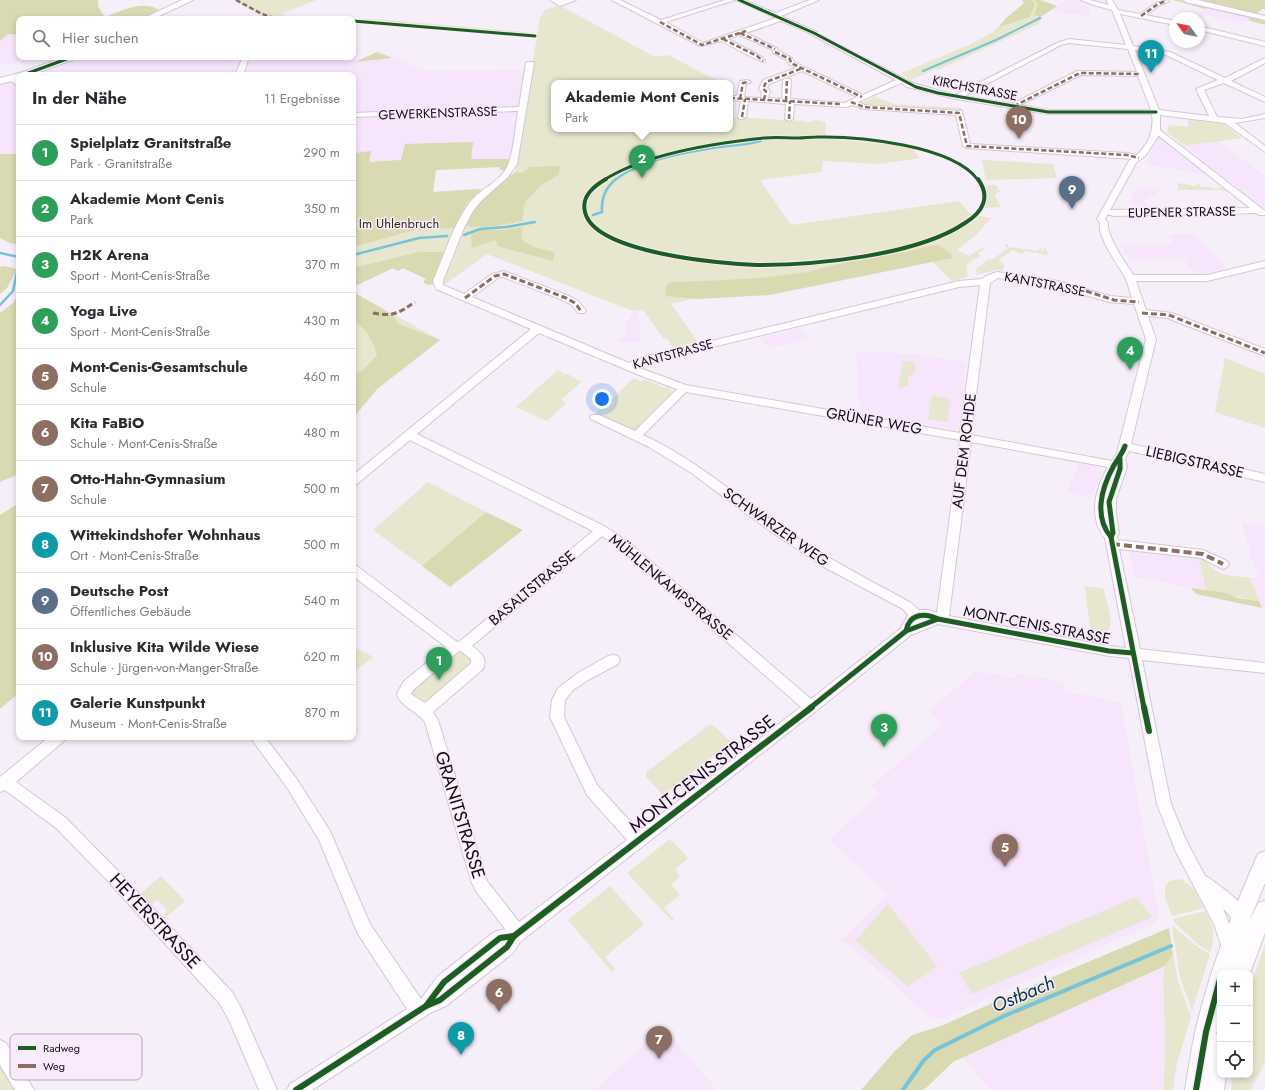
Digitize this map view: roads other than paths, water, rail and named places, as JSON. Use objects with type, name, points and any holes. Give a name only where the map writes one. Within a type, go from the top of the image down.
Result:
[{"type":"main road","points":[[153,16],[189,0]]},
{"type":"main road","points":[[1188,0],[1265,18]]},
{"type":"main road","points":[[31,72],[64,60]]},
{"type":"main road","points":[[0,82],[15,77]]},
{"type":"main road","points":[[1223,970],[1241,916],[1265,860]]},
{"type":"main road","points":[[1241,970],[1252,939],[1265,910]]},
{"type":"main road","points":[[1196,1090],[1206,1032],[1217,990]]},
{"type":"main road","points":[[1213,1090],[1217,1063]]},
{"type":"street","points":[[553,0],[560,4],[574,0]]},
{"type":"street","points":[[615,0],[702,45],[740,34],[816,0]]},
{"type":"street","points":[[660,22],[732,0]]},
{"type":"street","name":"KIRCHSTRASSE","points":[[739,0],[808,31],[818,38],[902,80],[921,88],[956,97],[1048,112],[1156,112],[1227,121],[1242,121],[1265,116]]},
{"type":"street","points":[[1084,0],[1099,5],[1114,6],[1141,16],[1169,22]]},
{"type":"street","points":[[1109,0],[1110,4],[1114,6],[1156,112],[1156,132],[1167,137],[1262,212]]},
{"type":"street","points":[[1141,16],[1158,4],[1166,1]]},
{"type":"street","points":[[1205,29],[1265,44]]},
{"type":"street","points":[[740,34],[775,51],[790,59],[791,62],[862,98]]},
{"type":"street","points":[[723,39],[757,56],[763,61]]},
{"type":"street","points":[[956,97],[1066,41],[1080,41],[1168,53],[1265,100]]},
{"type":"street","points":[[240,72],[245,60]]},
{"type":"street","points":[[1214,120],[1200,90],[1225,80],[1265,60]]},
{"type":"street","name":"KANTSTRASSE","points":[[530,63],[513,164],[510,171],[482,195],[469,210],[438,281],[438,286],[441,289],[630,367],[638,362],[752,333],[959,284],[985,282],[989,278],[1001,275],[1063,285],[1114,300],[1139,302]]},
{"type":"street","points":[[764,100],[766,91],[763,89],[766,82],[803,68]]},
{"type":"street","points":[[1013,106],[1080,73],[1140,74]]},
{"type":"street","points":[[786,80],[789,119]]},
{"type":"street","points":[[733,98],[846,105],[902,80]]},
{"type":"street","points":[[742,117],[743,84],[747,82]]},
{"type":"street","points":[[851,102],[864,107],[959,113],[967,146],[1127,155],[1139,159]]},
{"type":"street","name":"GEWERKENSTRASSE","points":[[356,115],[523,109]]},
{"type":"street","points":[[1227,121],[1265,150]]},
{"type":"street","name":"MONT-CENIS-STRASSE","points":[[906,632],[906,625],[917,616],[926,614],[940,619],[1109,651],[1133,653],[1111,540],[1113,533],[1110,500],[1118,464],[1125,446],[1151,339],[1130,278],[1106,238],[1103,228],[1104,223],[1101,219],[1109,212],[1140,163],[1139,159],[1156,132]]},
{"type":"street","name":"EUPENER STRASSE","points":[[1109,212],[1262,212]]},
{"type":"street","points":[[1130,278],[1207,278],[1265,264]]},
{"type":"street","points":[[465,298],[500,274],[566,298],[575,303],[581,311]]},
{"type":"street","name":"AUF DEM ROHDE","points":[[940,619],[966,443],[965,437],[985,282]]},
{"type":"street","points":[[1142,313],[1169,315],[1265,353]]},
{"type":"street","points":[[356,479],[537,329]]},
{"type":"street","name":"GRÜNER WEG","points":[[630,367],[654,378],[684,388],[1118,464]]},
{"type":"street","points":[[636,436],[684,388]]},
{"type":"street","name":"SCHWARZER WEG","points":[[595,417],[653,444],[694,469],[771,526],[828,564],[907,606],[917,616]]},
{"type":"street","name":"MÜHLENKAMPSTRASSE","points":[[409,435],[602,530],[624,545],[812,707]]},
{"type":"street","name":"LIEBIGSTRASSE","points":[[1125,446],[1265,478]]},
{"type":"street","name":"BASALTSTRASSE","points":[[459,647],[602,530]]},
{"type":"street","points":[[1111,540],[1203,554],[1223,564]]},
{"type":"street","points":[[356,571],[459,647],[477,657],[478,665],[425,711],[417,707],[405,697],[405,690],[459,647]]},
{"type":"street","name":"MONT-CENIS-STRASSE","points":[[296,1090],[423,1008],[440,1000],[506,947],[516,935],[812,707],[906,632],[922,624],[940,619]]},
{"type":"street","points":[[1230,948],[1224,926],[1171,826],[1164,804],[1133,653],[1265,668]]},
{"type":"street","points":[[613,660],[574,682],[566,690],[558,701],[557,717],[592,790],[638,841]]},
{"type":"street","name":"GRANITSTRASSE","points":[[425,711],[431,720],[479,881],[516,935]]},
{"type":"street","points":[[2,784],[55,740]]},
{"type":"street","points":[[259,740],[291,782],[326,836],[364,929],[423,1008]]},
{"type":"street","name":"HEYERSTRASSE","points":[[2,784],[61,823],[110,872],[226,998],[236,1014],[268,1090]]},
{"type":"street","points":[[1199,879],[1241,916],[1252,939]]},
{"type":"street","points":[[0,1049],[10,1066]]},
{"type":"street","points":[[18,1080],[24,1090]]},
{"type":"waterway","points":[[923,71],[996,40],[1040,18]]},
{"type":"waterway","points":[[615,180],[638,167],[666,158],[694,151],[761,141]]},
{"type":"waterway","points":[[593,215],[602,212],[602,202],[605,193],[615,180]]},
{"type":"waterway","points":[[464,235],[480,229],[506,227],[535,222]]},
{"type":"waterway","points":[[356,254],[419,238],[447,236]]},
{"type":"waterway","points":[[0,253],[16,256]]},
{"type":"waterway","name":"Ostbach","points":[[0,305],[13,291],[16,277]]},
{"type":"waterway","name":"Ostbach","points":[[903,1090],[924,1060],[935,1050],[1004,1016],[1171,946]]},
{"type":"place","name":"Galerie Kunstpunkt","points":[[1151,73]]},
{"type":"place","name":"Inklusive Kita Wilde Wiese","points":[[1019,139]]},
{"type":"place","name":"Akademie Mont Cenis","points":[[642,178]]},
{"type":"place","name":"Deutsche Post","points":[[1072,209]]},
{"type":"place","name":"Yoga Live","points":[[1130,370]]},
{"type":"place","name":"Spielplatz Granitstraße","points":[[439,680]]},
{"type":"place","name":"H2K Arena","points":[[884,747]]},
{"type":"place","name":"Mont-Cenis-Gesamtschule","points":[[1005,867]]},
{"type":"place","name":"Kita FaBiO","points":[[499,1012]]},
{"type":"place","name":"Wittekindshofer Wohnhaus","points":[[461,1055]]},
{"type":"place","name":"Otto-Hahn-Gymnasium","points":[[659,1059]]},
{"type":"park label","name":"Im Uhlenbruch","points":[[399,223]]}]
